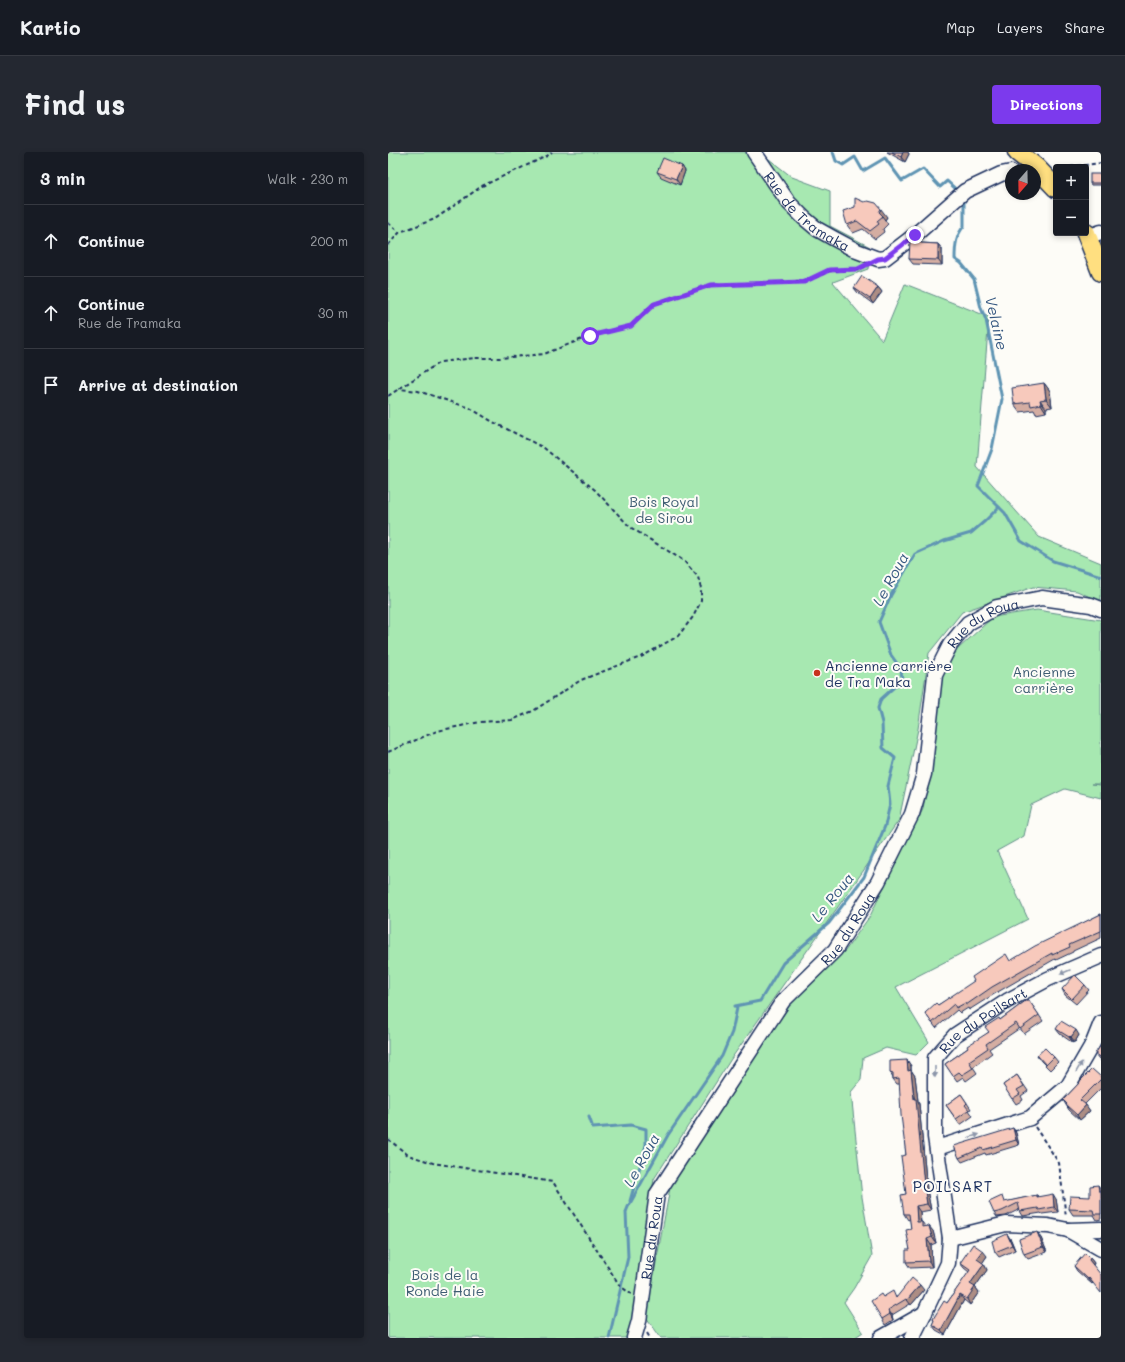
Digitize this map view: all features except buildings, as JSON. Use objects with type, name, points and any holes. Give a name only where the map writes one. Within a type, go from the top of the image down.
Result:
[{"type":"main road","points":[[1017,152],[1026,164]]},
{"type":"main road","points":[[1041,177],[1053,186]]},
{"type":"main road","points":[[1091,234],[1101,272]]},
{"type":"street","name":"Rue de Tramaka","points":[[754,152],[789,202],[804,218],[817,229],[833,238],[857,251],[878,259]]},
{"type":"street","points":[[878,259],[885,258],[915,235],[962,194],[1005,173]]},
{"type":"street","name":"Rue du Roua","points":[[634,1338],[639,1321],[657,1194],[783,1001],[836,950],[878,882],[912,814],[924,774],[935,675],[950,644],[968,623],[997,607],[1042,598],[1091,605],[1101,609]]},
{"type":"street","name":"Rue du Poilsart","points":[[912,1338],[948,1263],[950,1238],[936,1137],[935,1058],[955,1035],[1007,1001],[1048,979],[1101,956]]},
{"type":"street","points":[[937,1148],[1030,1118],[1068,1086],[1093,1043],[1101,1023]]},
{"type":"street","points":[[950,1238],[1006,1224],[1048,1226],[1068,1230],[1101,1229]]},
{"type":"street","points":[[1068,1230],[1101,1249]]},
{"type":"street","points":[[881,1338],[925,1312]]},
{"type":"path","points":[[388,245],[400,232],[435,219],[482,186],[552,152]]},
{"type":"path","points":[[1089,165],[1101,163]]},
{"type":"path","points":[[388,223],[400,232]]},
{"type":"path","points":[[388,396],[440,362],[475,358],[500,358],[544,354],[590,336],[631,326],[654,304],[711,285],[804,282],[829,270],[858,269],[878,259]]},
{"type":"path","points":[[388,752],[437,731],[480,722],[512,720],[533,710],[581,680],[643,656],[678,636],[693,617],[701,601],[701,589],[698,577],[684,561],[630,527],[595,490],[544,448],[493,422],[470,408],[418,391],[399,389]]},
{"type":"path","points":[[1030,1118],[1059,1163],[1068,1230]]},
{"type":"path","points":[[388,1139],[408,1155],[433,1164],[553,1182],[621,1287]]},
{"type":"green space","name":"Bois Royal de Sirou","points":[[388,152],[760,152],[792,177],[830,191],[830,226],[870,247],[868,269],[833,282],[882,340],[905,284],[989,317],[977,467],[1039,537],[1101,563],[1101,602],[1077,591],[1033,587],[962,612],[929,653],[918,729],[899,820],[731,1059],[654,1179],[632,1321],[627,1338],[388,1338]]},
{"type":"green space","name":"Ancienne carrière","points":[[1037,610],[1101,620],[1101,784],[1091,784],[1101,785],[1101,798],[1065,789],[1031,805],[1024,836],[997,851],[1028,919],[896,987],[929,1042],[916,1055],[886,1048],[863,1058],[861,1080],[851,1092],[862,1197],[872,1256],[854,1288],[844,1302],[863,1332],[854,1338],[661,1338],[646,1317],[670,1188],[700,1139],[785,1009],[845,951],[870,916],[923,809],[943,672],[958,649],[993,617]]},
{"type":"waterway","name":"Velaine","points":[[833,152],[836,161],[843,165],[855,157],[863,171],[885,158],[902,181],[923,169],[940,187],[947,181],[959,192]]},
{"type":"waterway","name":"Velaine","points":[[964,198],[964,226],[956,241],[955,259],[961,263],[974,279],[981,308],[986,320],[1002,399],[992,449],[978,486],[1005,513],[1021,541],[1053,561],[1101,576]]},
{"type":"waterway","name":"Le Roua","points":[[609,1338],[628,1257],[626,1212],[668,1135],[722,1056],[732,1032],[737,1008],[735,1006],[760,1001],[783,963],[829,923],[864,877],[885,826],[890,804],[888,786],[895,758],[883,748],[882,723],[878,708],[881,699],[902,680],[901,669],[891,655],[879,622],[891,595],[915,554],[944,541],[971,533],[999,507]]},
{"type":"waterway","points":[[589,1117],[593,1128],[631,1125],[646,1129],[646,1145],[630,1201]]},
{"type":"place","name":"Ancienne carrière de Tra Maka","points":[[817,673]]},
{"type":"district","name":"POILSART","points":[[953,1186]]},
{"type":"route","points":[[590,336],[631,326],[654,304],[711,285],[804,282],[829,270],[858,269],[878,259],[885,258],[915,235]]},
{"type":"park label","name":"Bois de la Ronde Haie","points":[[445,1282]]}]
